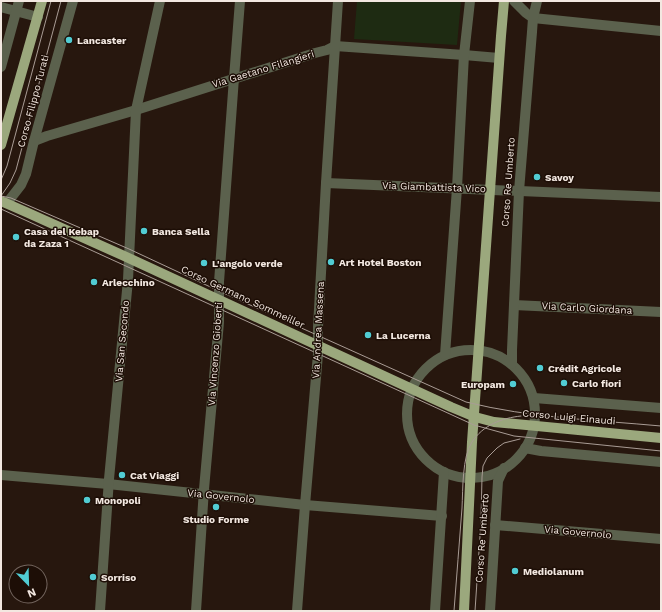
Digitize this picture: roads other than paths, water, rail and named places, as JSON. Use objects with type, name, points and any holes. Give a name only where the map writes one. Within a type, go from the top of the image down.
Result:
[{"type":"main road","name":"Corso Filippo Turati","points":[[1,144],[42,1]]},
{"type":"main road","name":"Corso Re Umberto","points":[[464,611],[478,350],[483,302],[504,1]]},
{"type":"main road","name":"Corso Germano Sommeiller","points":[[4,202],[475,417]]},
{"type":"main road","name":"Corso Luigi Einaudi","points":[[475,417],[494,422],[661,438]]},
{"type":"street","name":"Corso Filippo Turati","points":[[4,202],[21,185],[26,174],[73,1]]},
{"type":"street","name":"Via San Secondo","points":[[100,611],[108,484],[129,258],[136,110],[160,1]]},
{"type":"street","name":"Via Vincenzo Gioberti","points":[[196,611],[204,494],[219,322],[219,282],[240,1]]},
{"type":"street","name":"Via Andrea Massena","points":[[297,611],[318,354],[318,327],[326,183],[338,1]]},
{"type":"street","points":[[446,355],[464,55],[470,1]]},
{"type":"street","points":[[514,1],[533,18],[661,31]]},
{"type":"street","name":"Corso Re Umberto","points":[[512,364],[519,191],[533,18],[537,1]]},
{"type":"street","points":[[1,7],[17,6],[38,17]]},
{"type":"street","points":[[1,66],[17,6]]},
{"type":"street","name":"Via Gaetano Filangieri","points":[[34,141],[327,50],[334,46],[499,58]]},
{"type":"street","name":"Via Giambattista Vico","points":[[326,183],[661,197]]},
{"type":"street","name":"Via Carlo Giordana","points":[[514,305],[661,312]]},
{"type":"street","points":[[478,350],[496,354],[512,364],[526,379],[534,398],[535,415],[531,438],[516,460],[493,474],[471,478],[444,472],[428,461],[419,451],[415,446],[408,428],[408,406],[417,380],[431,363],[455,352],[478,350]]},
{"type":"street","name":"Corso Luigi Einaudi","points":[[534,398],[661,408]]},
{"type":"street","points":[[525,448],[541,451],[661,462]]},
{"type":"street","name":"Corso Re Umberto","points":[[490,611],[498,481],[504,468]]},
{"type":"street","points":[[436,611],[444,472]]},
{"type":"street","name":"Via Governolo","points":[[1,475],[108,484],[305,505],[442,516]]},
{"type":"street","name":"Via Governolo","points":[[495,525],[661,539]]},
{"type":"tram line","points":[[1,180],[7,166],[51,1]]},
{"type":"tram line","points":[[1,196],[10,183],[16,170],[61,1]]},
{"type":"tram line","points":[[1,196],[11,198],[129,249],[466,402],[514,412],[661,426]]},
{"type":"tram line","points":[[1,209],[474,425],[514,436],[661,451]]},
{"type":"tram line","points":[[454,611],[466,456],[476,436],[487,427],[500,421],[521,416]]},
{"type":"tram line","points":[[475,611],[483,466],[487,458],[497,448],[504,443],[520,439]]},
{"type":"place","name":"Lancaster","points":[[69,40]]},
{"type":"place","name":"Savoy","points":[[537,177]]},
{"type":"place","name":"Banca Sella","points":[[144,231]]},
{"type":"place","name":"Casa del Kebap da Zaza 1","points":[[16,237]]},
{"type":"place","name":"Art Hotel Boston","points":[[331,262]]},
{"type":"place","name":"L'angolo verde","points":[[204,263]]},
{"type":"place","name":"Arlecchino","points":[[94,282]]},
{"type":"place","name":"La Lucerna","points":[[368,335]]},
{"type":"place","name":"Crédit Agricole","points":[[540,368]]},
{"type":"place","name":"Carlo fiori","points":[[564,383]]},
{"type":"place","name":"Europam","points":[[513,384]]},
{"type":"place","name":"Cat Viaggi","points":[[122,475]]},
{"type":"place","name":"Monopoli","points":[[87,500]]},
{"type":"place","name":"Studio Forme","points":[[216,507]]},
{"type":"place","name":"Mediolanum","points":[[515,571]]},
{"type":"place","name":"Sorriso","points":[[93,577]]}]
